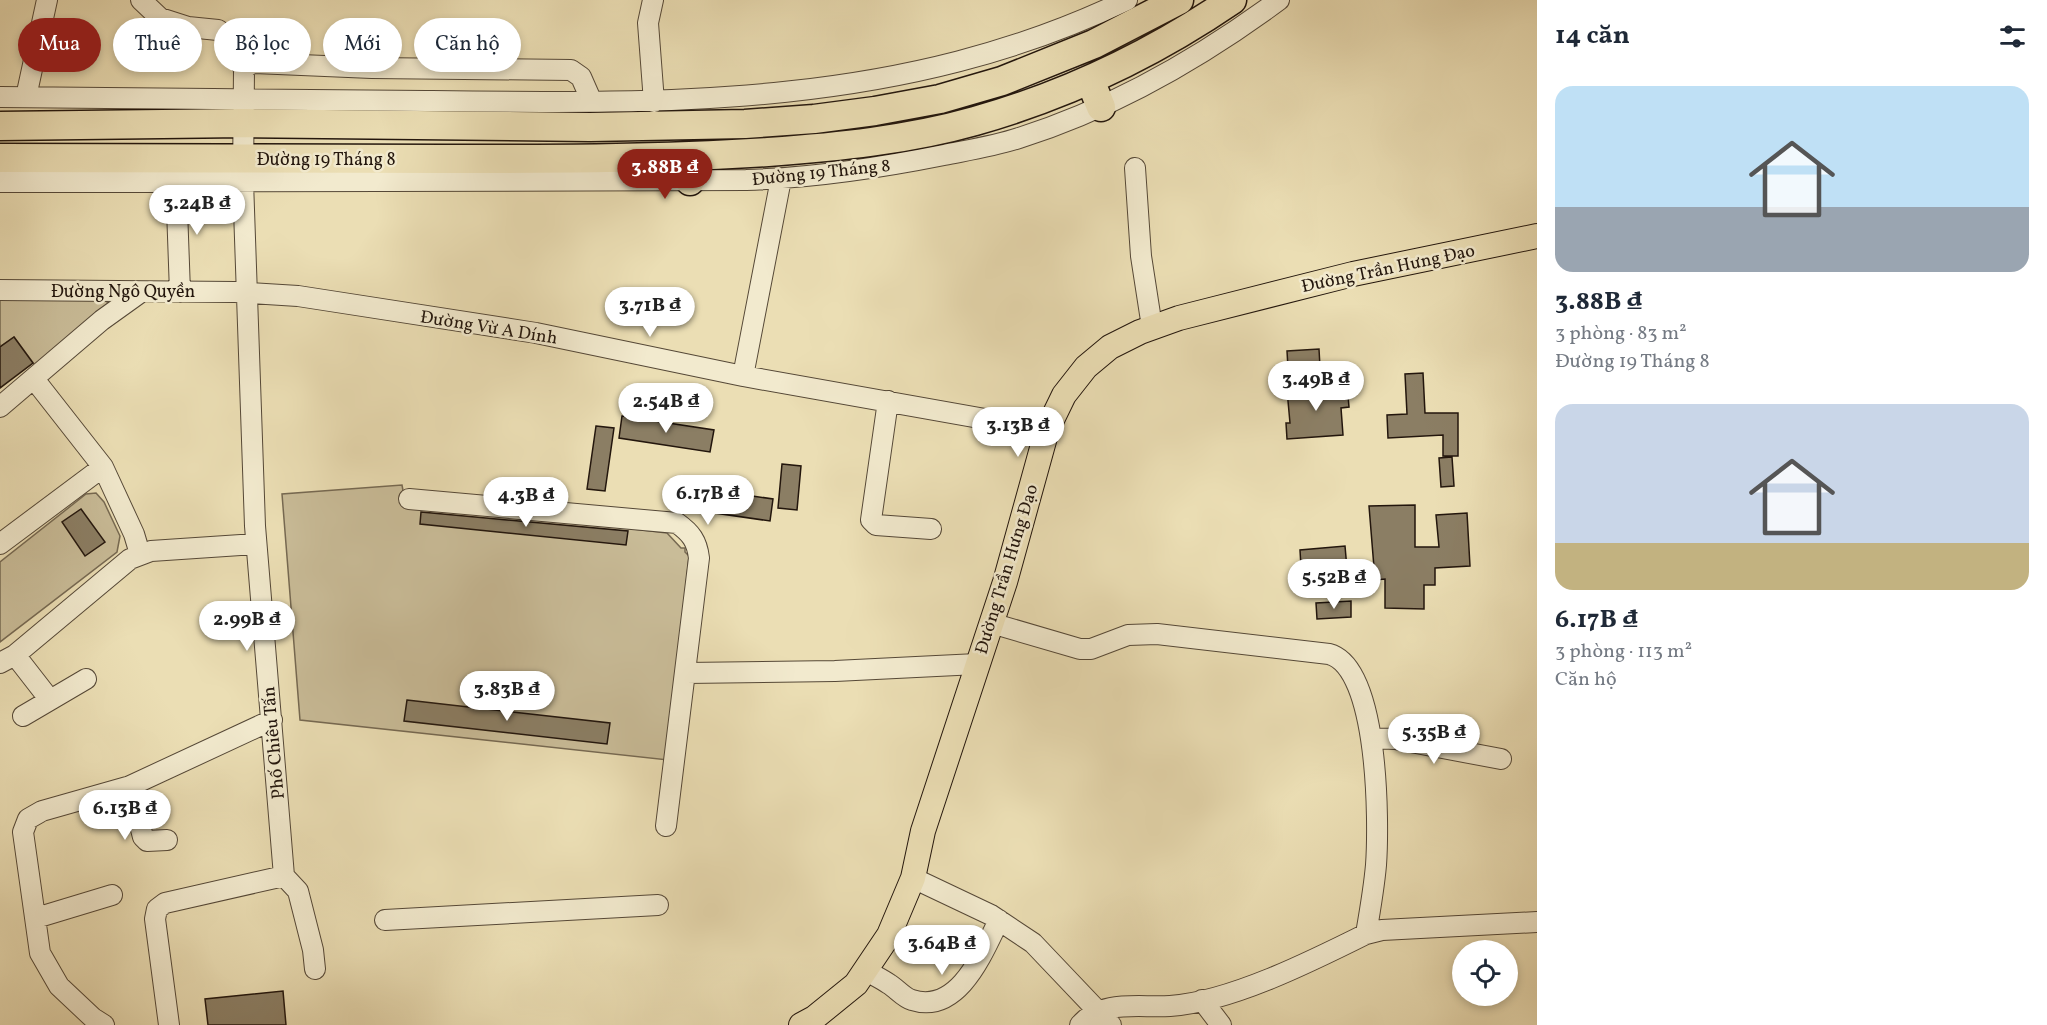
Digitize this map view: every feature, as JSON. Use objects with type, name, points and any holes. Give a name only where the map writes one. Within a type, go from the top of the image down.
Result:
[{"type":"highway","name":"Đường 19 Tháng 8","points":[[0,126],[243,111],[590,127],[745,124],[875,111],[940,99],[1002,81],[1094,44],[1179,0]]},
{"type":"highway","name":"Đường 19 Tháng 8","points":[[0,158],[243,170],[603,160],[690,168],[923,133],[972,122],[1026,105],[1090,80],[1141,56],[1197,24],[1232,0]]},
{"type":"highway","points":[[1090,80],[1101,107]]},
{"type":"main road","name":"Đường Trần Hưng Đạo","points":[[801,1025],[814,1018],[855,984],[889,935],[913,878],[923,831],[991,623],[1047,430],[1064,395],[1086,367],[1110,347],[1152,327],[1179,318],[1342,277],[1537,236]]},
{"type":"street","points":[[26,97],[47,0]]},
{"type":"street","points":[[141,0],[160,18],[188,27],[214,30]]},
{"type":"street","points":[[652,0],[648,23],[654,102]]},
{"type":"street","name":"Đường 19 Tháng 8","points":[[0,97],[243,111],[741,98],[912,74],[987,54],[1035,38],[1127,0]]},
{"type":"street","name":"Đường 19 Tháng 8","points":[[690,168],[781,179],[881,166],[1018,138],[1101,107],[1200,55],[1279,0]]},
{"type":"street","points":[[311,65],[571,70],[581,77],[592,102]]},
{"type":"street","name":"Phố Chiêu Tấn","points":[[243,72],[243,170],[256,544],[284,876]]},
{"type":"street","points":[[1135,168],[1141,256],[1152,327]]},
{"type":"street","name":"Đường 19 Tháng 8","points":[[0,182],[176,181],[243,170]]},
{"type":"street","points":[[743,376],[781,179]]},
{"type":"street","points":[[176,181],[180,292]]},
{"type":"street","name":"Đường Ngô Quyền","points":[[0,290],[247,293]]},
{"type":"street","points":[[0,407],[102,320],[141,292]]},
{"type":"street","name":"Đường Vừ A Dính","points":[[247,293],[298,296],[536,333],[743,376],[1047,430]]},
{"type":"street","points":[[34,379],[103,467],[134,534],[140,554]]},
{"type":"street","points":[[888,401],[871,520],[876,525],[930,529]]},
{"type":"street","points":[[0,544],[103,467]]},
{"type":"street","points":[[409,499],[677,524],[689,532],[697,543],[699,558],[666,826]]},
{"type":"street","points":[[50,700],[7,659],[121,566],[140,554],[151,551],[256,544]]},
{"type":"street","points":[[991,623],[1080,649],[1091,649],[1128,635],[1157,634],[1224,640],[1336,656],[1349,670],[1358,688],[1371,738],[1375,772],[1377,844],[1366,934]]},
{"type":"street","points":[[686,673],[835,671],[977,664]]},
{"type":"street","points":[[24,716],[86,679]]},
{"type":"street","points":[[104,1025],[93,1018],[59,986],[40,953],[23,832],[28,819],[42,811],[130,786],[272,720]]},
{"type":"street","points":[[1371,738],[1395,739],[1501,759]]},
{"type":"street","points":[[130,786],[143,837],[147,841],[167,840]]},
{"type":"street","points":[[169,1025],[155,919],[157,909],[165,903],[284,876],[298,891],[313,950],[315,969]]},
{"type":"street","points":[[913,878],[999,920],[1033,943],[1111,1025]]},
{"type":"street","points":[[36,918],[112,895]]},
{"type":"street","points":[[385,920],[658,905]]},
{"type":"street","points":[[865,970],[889,983],[911,1000],[932,1001],[948,995],[964,983],[977,964],[999,920]]},
{"type":"street","points":[[1080,1025],[1096,1011],[1129,1006],[1171,1006],[1202,1000],[1267,979],[1366,934],[1398,928],[1537,922]]},
{"type":"street","points":[[1202,1000],[1221,1025]]},
{"type":"shaded area","points":[[0,297],[106,300],[109,306],[37,368],[14,337],[1,346]]},
{"type":"shaded area","points":[[402,485],[405,502],[667,533],[681,548],[685,548],[689,556],[668,760],[300,720],[282,494]]},
{"type":"shaded area","points":[[96,493],[104,502],[120,536],[117,552],[0,642],[0,562],[86,494]]},
{"type":"building","points":[[14,337],[33,363],[0,388],[0,347]]},
{"type":"building","points":[[1319,349],[1320,367],[1288,368],[1287,351]]},
{"type":"building","points":[[1423,373],[1425,413],[1458,413],[1458,456],[1443,456],[1443,435],[1388,438],[1387,415],[1407,414],[1405,374]]},
{"type":"building","points":[[1347,385],[1349,407],[1341,408],[1343,435],[1287,439],[1286,423],[1290,423],[1287,390]]},
{"type":"building","points":[[622,416],[714,430],[710,452],[619,438]]},
{"type":"building","points":[[596,426],[614,428],[605,491],[587,489]]},
{"type":"building","points":[[1452,457],[1454,486],[1441,487],[1439,458]]},
{"type":"building","points":[[782,464],[801,466],[797,510],[778,508]]},
{"type":"building","points":[[705,489],[773,499],[770,521],[701,511]]},
{"type":"building","points":[[1415,505],[1415,547],[1439,547],[1436,515],[1467,513],[1470,566],[1435,568],[1435,585],[1424,585],[1424,609],[1385,608],[1385,579],[1375,580],[1369,506]]},
{"type":"building","points":[[81,509],[105,542],[85,556],[62,522]]},
{"type":"building","points":[[421,512],[628,531],[626,545],[420,524]]},
{"type":"building","points":[[1345,546],[1348,580],[1302,584],[1300,550]]},
{"type":"building","points":[[1351,601],[1351,617],[1317,619],[1316,603]]},
{"type":"building","points":[[407,700],[610,723],[607,744],[404,721]]},
{"type":"building","points":[[283,991],[286,1025],[208,1025],[205,999]]}]
